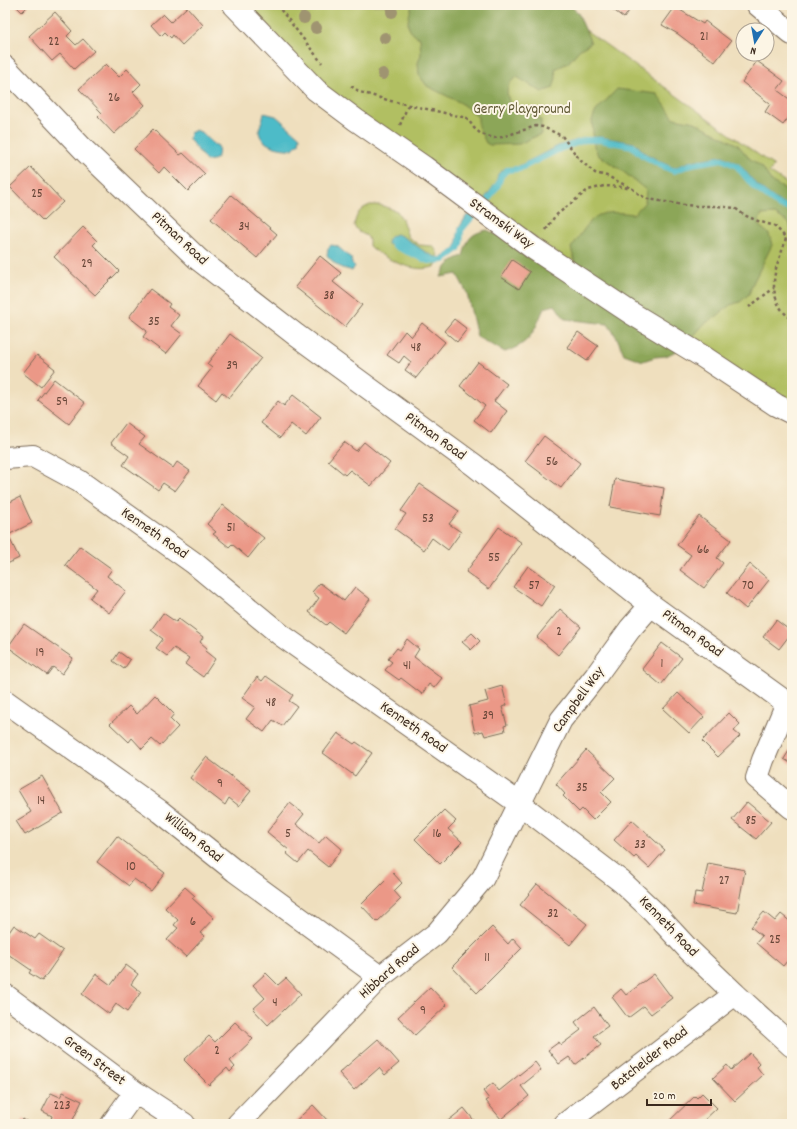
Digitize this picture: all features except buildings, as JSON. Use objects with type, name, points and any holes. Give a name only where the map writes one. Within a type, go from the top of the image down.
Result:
[{"type":"street","name":"Stramski Way","points":[[234,5],[316,90],[424,167],[533,248],[631,313],[702,356],[776,405],[792,413]]},
{"type":"street","points":[[758,5],[792,34]]},
{"type":"street","name":"Pitman Road","points":[[5,66],[86,152],[198,259],[296,335],[474,465],[651,605],[788,703],[757,778],[792,808]]},
{"type":"street","name":"Kenneth Road","points":[[5,458],[33,456],[79,481],[194,563],[281,635],[520,804],[622,882],[654,912],[689,950],[792,1046]]},
{"type":"street","name":"Campbell Way","points":[[520,804],[561,720],[630,629],[651,605]]},
{"type":"street","name":"William Road","points":[[5,700],[161,812],[235,871],[380,977]]},
{"type":"street","name":"Hibbard Road","points":[[238,1124],[380,977],[437,933],[483,878],[520,804]]},
{"type":"street","name":"Batchelder Road","points":[[565,1124],[735,994]]},
{"type":"street","name":"Green Street","points":[[5,995],[135,1092],[184,1124]]},
{"type":"street","points":[[112,1124],[135,1092]]},
{"type":"path","points":[[277,5],[326,68]]},
{"type":"path","points":[[348,84],[360,92],[391,101],[468,118],[474,128],[481,134],[494,138],[502,137],[536,126],[543,127],[562,136],[580,160],[595,173],[607,176],[648,199],[698,206],[735,208],[744,215],[775,226],[786,238],[777,264],[774,288],[776,301],[785,314],[792,319]]},
{"type":"path","points":[[533,248],[555,216],[588,190],[604,186],[624,187],[635,191]]},
{"type":"path","points":[[749,307],[774,288]]},
{"type":"green space","name":"Gerry Playground","points":[[222,5],[551,5],[774,166],[769,172],[792,187],[792,416],[269,54]]},
{"type":"green space","points":[[412,5],[570,5],[578,13],[591,43],[580,49],[568,63],[555,69],[556,78],[553,88],[542,92],[517,77],[510,83],[507,92],[510,104],[528,110],[541,120],[541,134],[519,144],[490,145],[486,143],[478,126],[478,117],[461,103],[427,86],[419,75],[418,63],[421,54],[420,38],[411,32],[408,24]]},
{"type":"green space","points":[[617,89],[657,94],[674,118],[695,122],[738,145],[749,158],[762,167],[772,182],[792,193],[792,232],[789,223],[775,214],[761,215],[758,225],[769,234],[772,245],[749,294],[740,302],[730,305],[717,316],[704,324],[691,339],[676,351],[666,356],[655,357],[643,361],[624,354],[617,338],[608,324],[565,319],[555,305],[544,308],[534,330],[521,345],[505,352],[477,337],[467,293],[457,274],[441,277],[449,264],[455,259],[463,256],[468,241],[476,233],[487,230],[504,238],[526,257],[553,270],[575,263],[571,248],[595,217],[610,213],[634,214],[645,202],[646,190],[621,170],[598,155],[594,146],[592,120],[596,111]]},
{"type":"green space","points":[[370,205],[380,205],[397,211],[402,219],[408,237],[419,245],[433,246],[438,256],[436,266],[428,268],[410,267],[383,256],[369,246],[367,236],[359,232],[354,226],[359,213],[363,208]]},
{"type":"water","points":[[264,113],[276,116],[300,137],[299,143],[293,149],[278,148],[267,144],[263,140],[259,131]]},
{"type":"water","points":[[196,130],[203,133],[212,143],[218,146],[219,153],[217,158],[206,161],[189,139],[190,133]]},
{"type":"water","points":[[600,137],[635,143],[645,153],[674,168],[691,161],[723,156],[739,164],[757,185],[781,203],[792,206],[792,209],[780,206],[754,187],[737,166],[722,159],[692,164],[674,171],[642,155],[632,146],[601,140],[585,140],[560,149],[519,169],[507,170],[501,176],[499,184],[488,200],[485,198],[496,183],[498,174],[505,168],[517,167],[558,146],[584,138]]},
{"type":"water","points":[[467,215],[472,217],[461,230],[458,249],[445,260],[428,261],[388,244],[387,241],[391,236],[396,234],[402,236],[432,256],[443,257],[456,247],[459,228]]},
{"type":"water","points":[[331,245],[337,246],[351,258],[352,264],[355,266],[352,271],[338,266],[327,255],[328,249]]},
{"type":"waterway","points":[[488,200],[498,185],[501,176],[507,170],[519,169],[560,149],[585,140],[601,140],[632,146],[642,155],[674,171],[692,164],[722,159],[737,166],[754,187],[780,206],[792,209]]},
{"type":"waterway","points":[[394,246],[428,261],[444,260],[458,249],[461,230],[472,217]]}]
